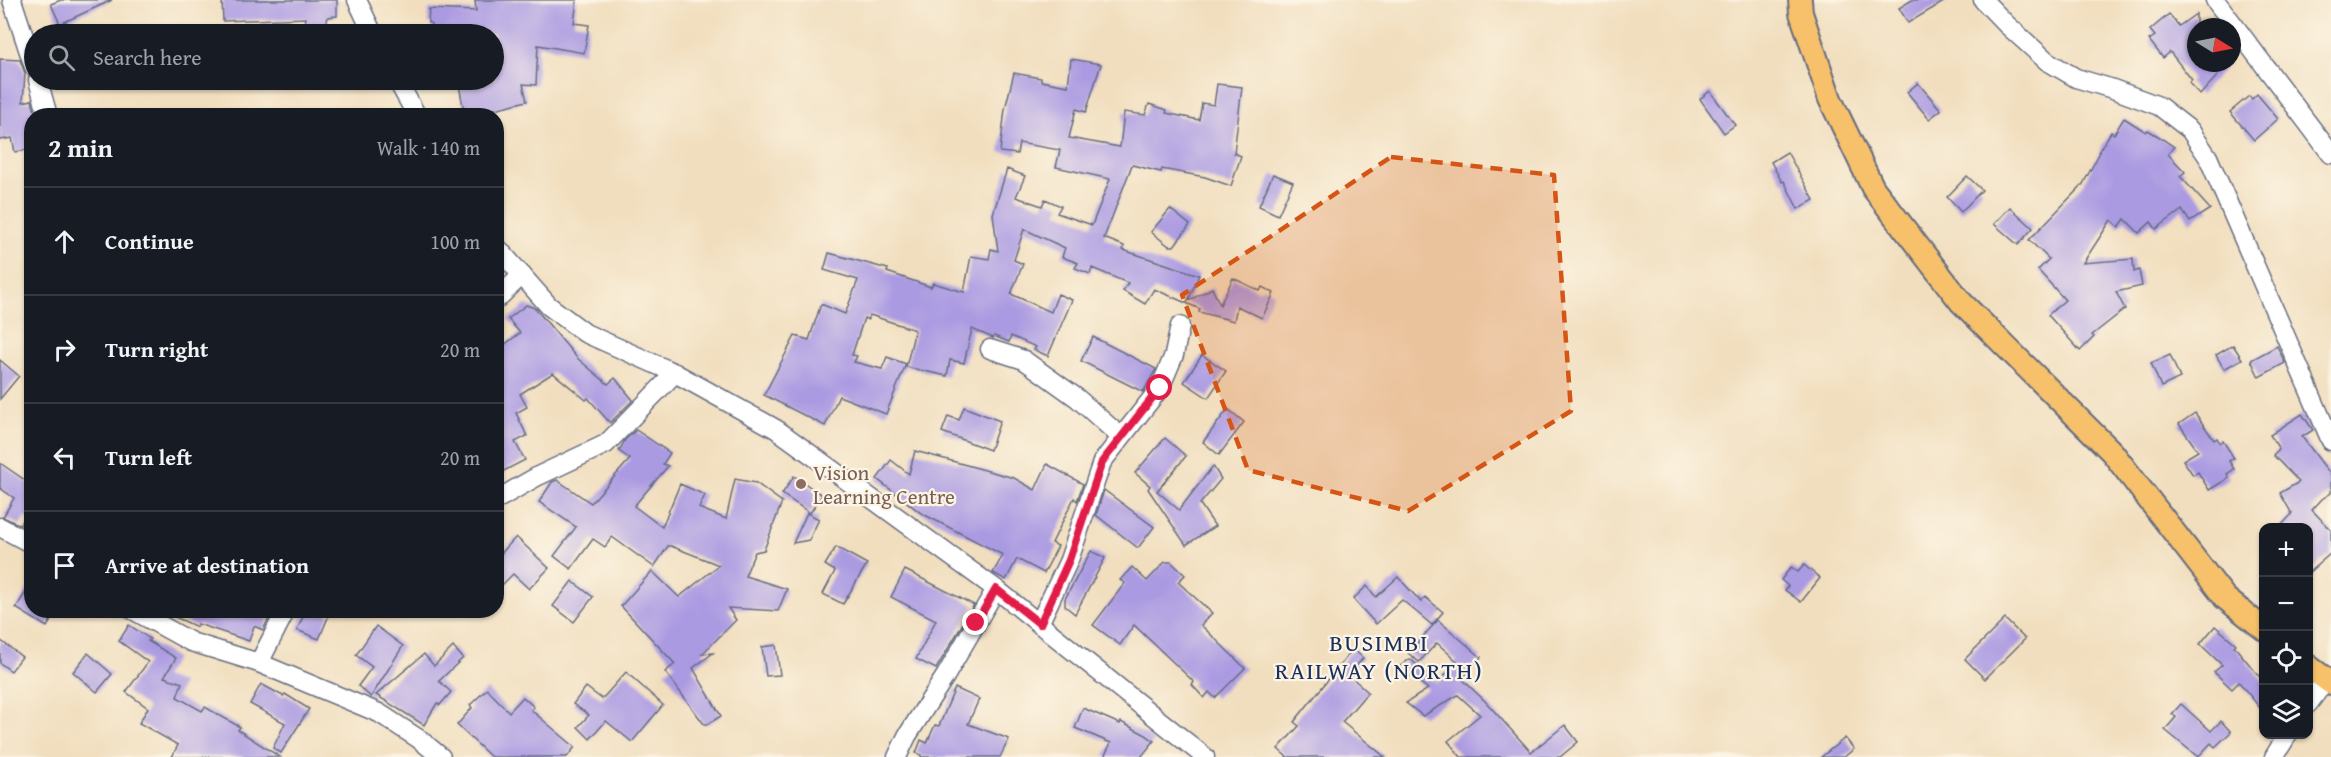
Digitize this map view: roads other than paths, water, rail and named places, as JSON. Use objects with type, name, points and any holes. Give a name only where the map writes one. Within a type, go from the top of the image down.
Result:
[{"type":"main road","points":[[1800,0],[1801,13],[1830,99],[1873,188],[1961,302],[2112,453],[2225,598],[2259,625]]},
{"type":"main road","points":[[2313,670],[2329,682]]},
{"type":"street","points":[[12,0],[24,37]]},
{"type":"street","points":[[357,0],[368,24]]},
{"type":"street","points":[[1983,0],[2046,61],[2076,78],[2113,88],[2158,106],[2190,130],[2208,157],[2331,441]]},
{"type":"street","points":[[2215,0],[2331,153]]},
{"type":"street","points":[[41,90],[46,108]]},
{"type":"street","points":[[403,90],[413,108]]},
{"type":"street","points":[[504,255],[549,306],[585,333],[675,373],[776,429],[996,589],[1205,757]]},
{"type":"street","points":[[504,292],[522,275]]},
{"type":"street","points":[[1040,624],[1069,560],[1102,462],[1160,388],[1174,355],[1180,326]]},
{"type":"street","points":[[990,349],[1024,360],[1077,398],[1121,437]]},
{"type":"street","points":[[504,495],[538,476],[606,444],[675,373]]},
{"type":"street","points":[[0,527],[24,540]]},
{"type":"street","points":[[897,757],[907,736],[996,589]]},
{"type":"street","points":[[148,618],[191,642],[259,663],[379,713],[441,757]]},
{"type":"street","points":[[259,663],[282,618]]},
{"type":"street","points":[[2313,699],[2329,682]]},
{"type":"street","points":[[2274,757],[2285,739]]},
{"type":"place","name":"Vision Learning Centre","points":[[801,484]]},
{"type":"district","name":"BUSIMBI RAILWAY (NORTH)","points":[[1379,656]]}]
